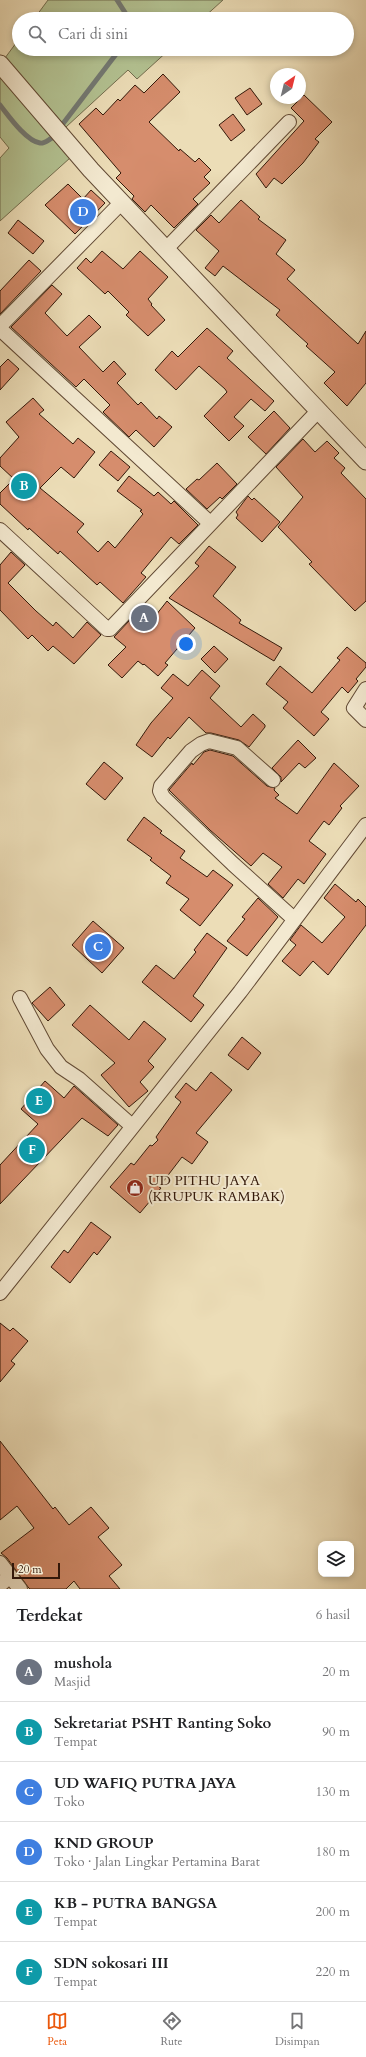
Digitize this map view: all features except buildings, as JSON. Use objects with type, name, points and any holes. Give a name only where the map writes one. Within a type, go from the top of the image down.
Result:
[{"type":"street","points":[[0,64],[64,139],[121,202],[366,461]]},
{"type":"street","points":[[166,249],[289,122]]},
{"type":"street","points":[[0,326],[121,202]]},
{"type":"street","points":[[0,330],[210,523]]},
{"type":"street","points":[[0,530],[107,629],[112,627],[319,410]]},
{"type":"street","points":[[366,688],[354,708],[366,720]]},
{"type":"street","points":[[273,780],[237,748],[209,741],[201,744],[191,751],[161,786],[160,791],[163,796],[233,864],[294,919]]},
{"type":"street","points":[[0,1293],[240,992],[366,825]]},
{"type":"street","points":[[20,998],[47,1049],[61,1067],[79,1079],[132,1126]]},
{"type":"street","points":[[0,1563],[5,1581],[20,1589]]},
{"type":"green space","points":[[48,0],[223,0],[210,12],[39,12]]},
{"type":"green space","points":[[12,48],[12,56],[162,56],[137,79],[128,70],[66,127],[5,58]]},
{"type":"green space","points":[[0,77],[70,158],[0,221],[0,158],[9,148],[0,137]]},
{"type":"waterway","points":[[117,0],[125,12]]},
{"type":"waterway","points":[[0,105],[23,133],[29,138],[42,143],[52,138],[115,56]]},
{"type":"place","name":"KND GROUP","points":[[83,212]]},
{"type":"place","name":"Sekretariat PSHT Ranting Soko","points":[[24,486]]},
{"type":"place","name":"mushola","points":[[144,618]]},
{"type":"place","name":"UD WAFIQ PUTRA JAYA","points":[[98,947]]},
{"type":"place","name":"KB - PUTRA BANGSA","points":[[39,1101]]},
{"type":"place","name":"SDN sokosari III","points":[[32,1150]]},
{"type":"place","name":"UD PITHU JAYA (KRUPUK RAMBAK)","points":[[135,1188]]}]
